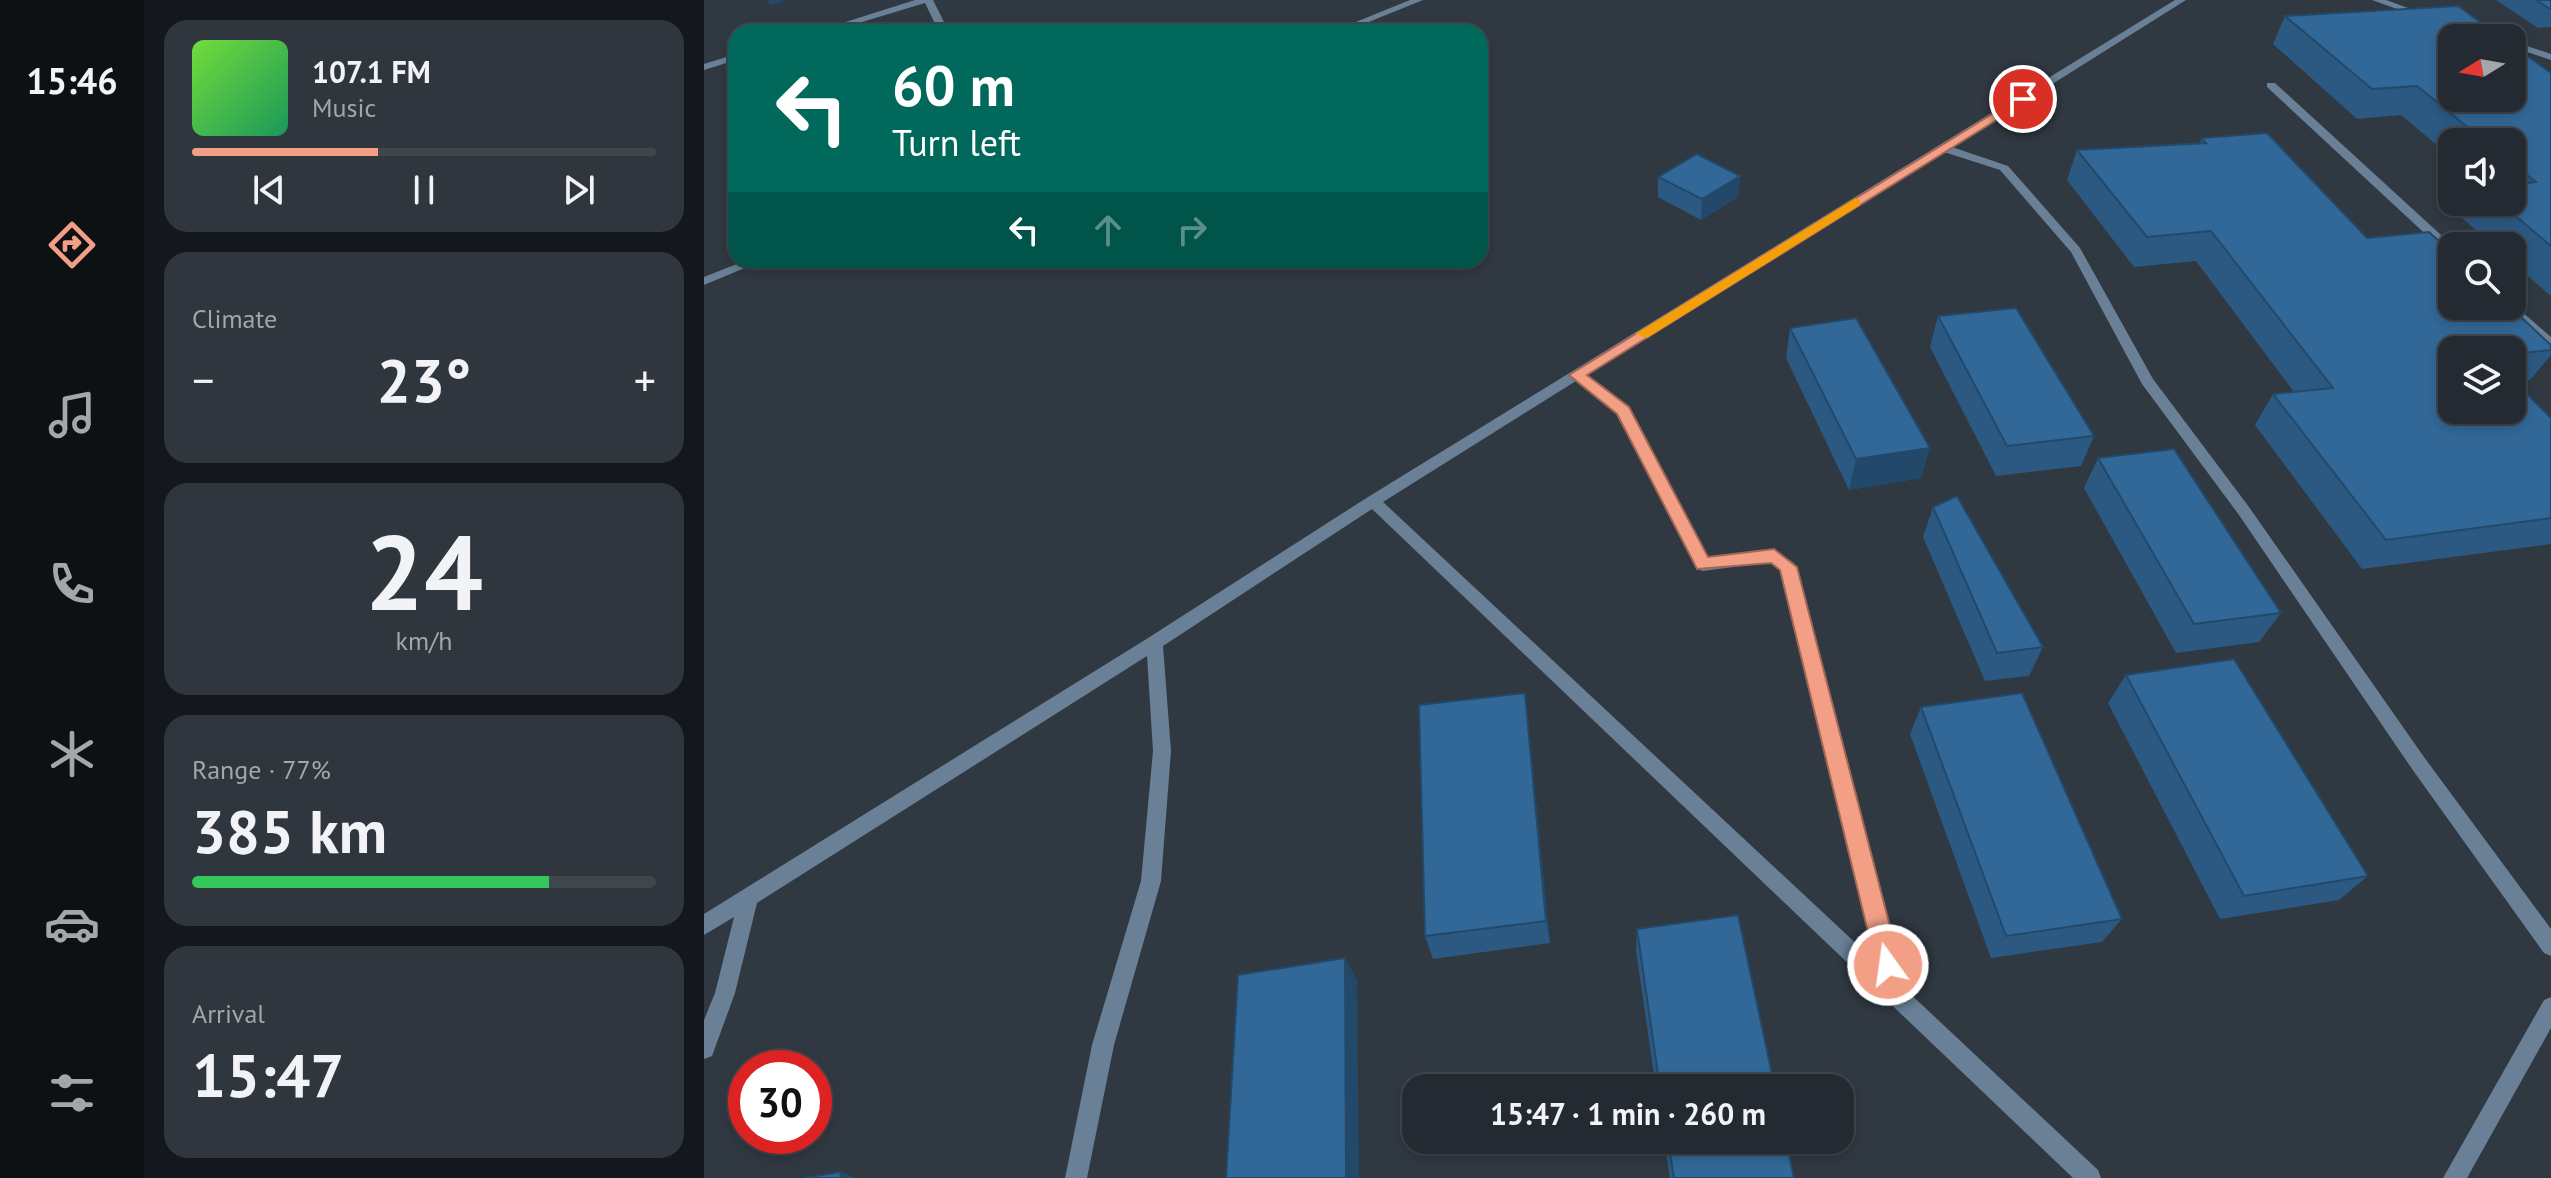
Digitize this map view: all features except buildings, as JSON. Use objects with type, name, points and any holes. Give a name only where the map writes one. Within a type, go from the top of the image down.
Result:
[{"type":"street","points":[[846,24],[926,0],[940,24]]},
{"type":"street","points":[[1356,24],[1418,0]]},
{"type":"street","points":[[704,925],[1154,643],[1373,501],[2181,0]]},
{"type":"street","points":[[2377,0],[2435,19]]},
{"type":"street","points":[[2526,49],[2551,57]]},
{"type":"street","points":[[704,67],[728,60]]},
{"type":"street","points":[[2271,85],[2438,239]]},
{"type":"street","points":[[1944,148],[2004,168],[2076,251],[2147,381],[2244,511],[2418,763],[2551,946]]},
{"type":"street","points":[[704,281],[737,268]]},
{"type":"street","points":[[2525,320],[2551,344]]},
{"type":"street","points":[[1577,375],[1623,411],[1703,565],[1774,556],[1788,567],[1896,995]]},
{"type":"street","points":[[1373,501],[1896,995],[2080,1175]]},
{"type":"street","points":[[1076,1178],[1103,1045],[1151,881],[1162,751],[1154,643]]},
{"type":"street","points":[[704,1048],[725,993],[749,896]]},
{"type":"street","points":[[2454,1178],[2551,1007]]},
{"type":"slow traffic","points":[[1642,334],[1856,202]]},
{"type":"route","points":[[1888,965],[1788,567],[1774,556],[1703,565],[1623,411],[1577,375],[2023,99]]}]
